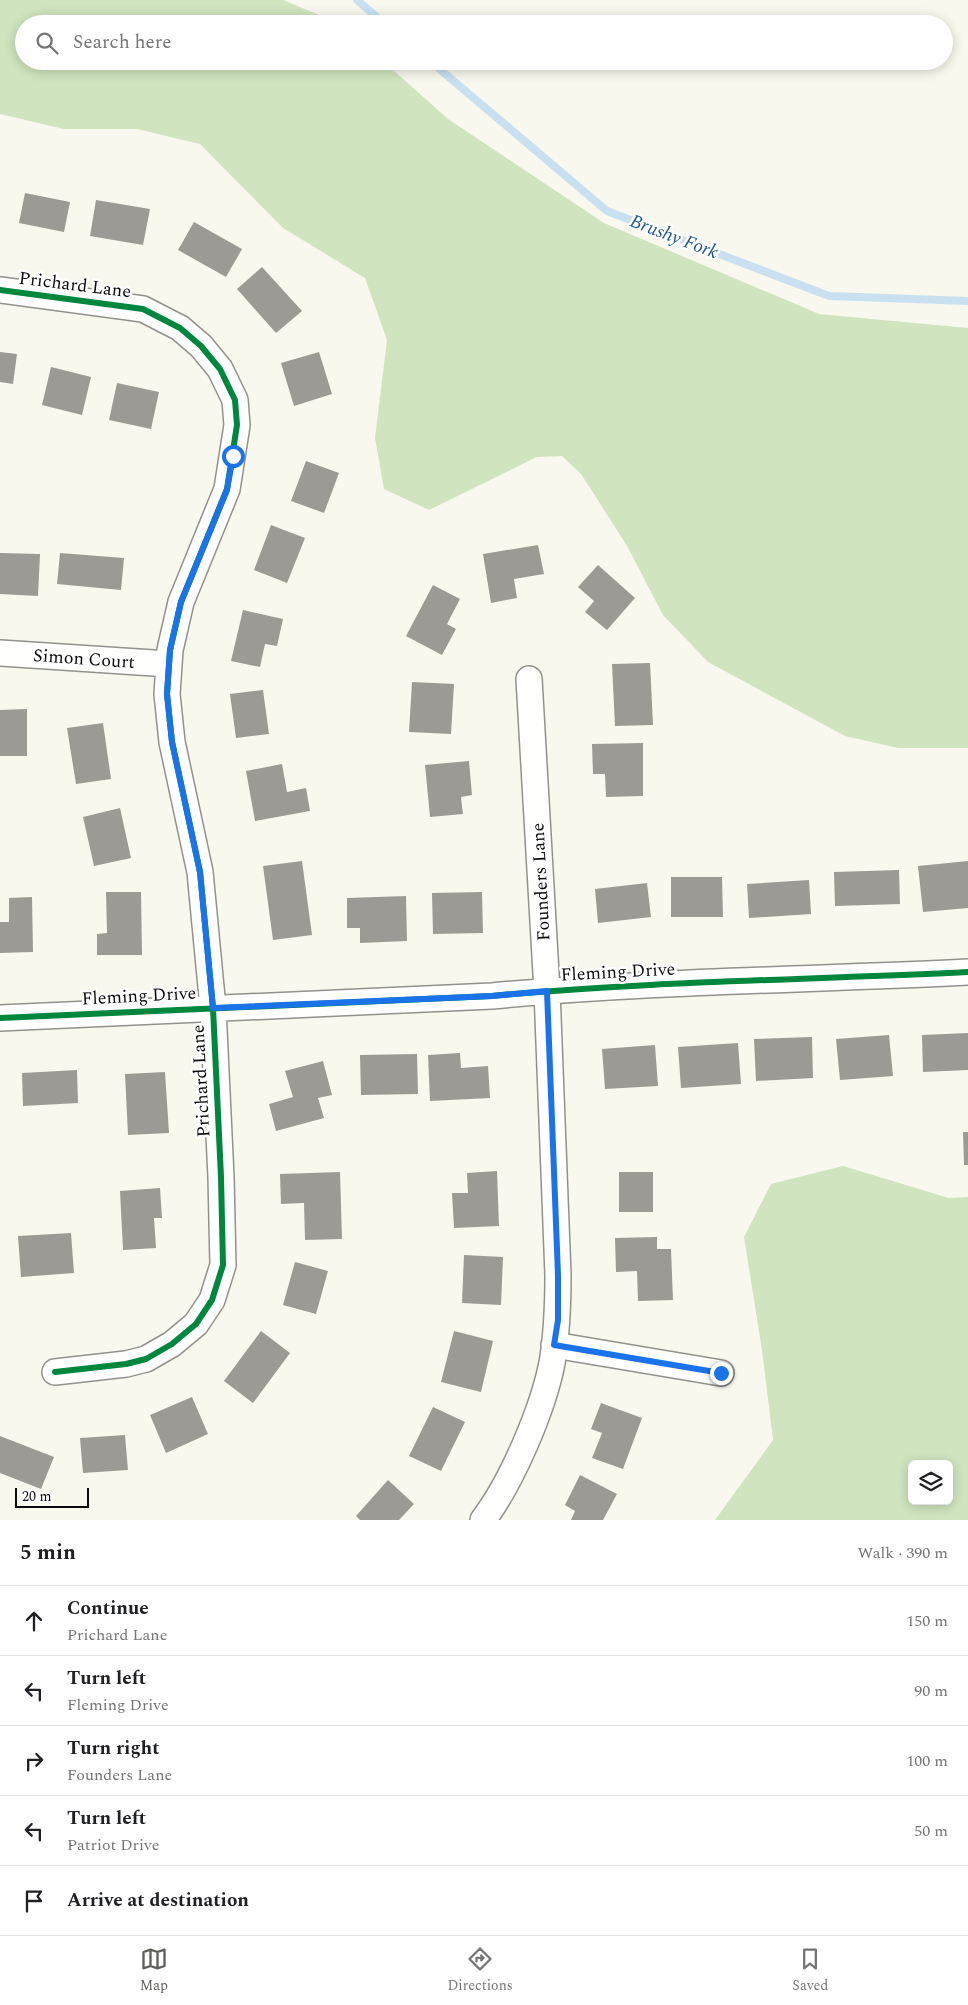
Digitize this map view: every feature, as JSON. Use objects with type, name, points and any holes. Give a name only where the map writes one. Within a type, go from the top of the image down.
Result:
[{"type":"street","name":"Prichard Lane","points":[[0,290],[142,309],[180,328],[200,346],[220,370],[235,400],[237,425],[227,490],[181,602],[170,650],[167,694],[172,742],[200,872],[213,1008],[221,1177],[222,1265],[212,1300],[196,1324],[172,1344],[146,1359],[126,1364],[55,1372]]},
{"type":"street","name":"Simon Court","points":[[0,653],[169,664]]},
{"type":"street","name":"Founders Lane","points":[[483,1520],[513,1470],[535,1416],[552,1364],[558,1320],[558,1275],[547,991],[529,679]]},
{"type":"street","name":"Fleming Drive","points":[[0,1018],[482,997],[547,991],[757,979],[968,972]]},
{"type":"street","points":[[554,1345],[721,1373]]},
{"type":"green space","points":[[0,0],[283,0],[319,15],[15,15],[15,70],[393,70],[448,119],[604,223],[819,314],[968,328],[968,748],[898,748],[845,736],[708,662],[663,615],[626,544],[581,474],[562,456],[537,457],[429,510],[384,489],[375,438],[387,340],[365,278],[283,228],[200,144],[137,129],[64,129],[0,114]]},
{"type":"green space","points":[[843,1166],[949,1198],[968,1197],[968,1520],[715,1520],[773,1440],[762,1350],[744,1237],[771,1184]]},
{"type":"building","points":[[25,193],[70,202],[64,232],[19,223]]},
{"type":"building","points":[[96,200],[150,209],[143,245],[90,236]]},
{"type":"building","points":[[194,222],[242,249],[226,277],[178,250]]},
{"type":"building","points":[[262,267],[302,311],[276,333],[237,289]]},
{"type":"building","points":[[0,352],[17,354],[13,384],[0,382]]},
{"type":"building","points":[[319,352],[332,394],[294,406],[281,363]]},
{"type":"building","points":[[51,367],[91,377],[82,415],[42,405]]},
{"type":"building","points":[[117,383],[159,392],[151,429],[109,420]]},
{"type":"building","points":[[306,461],[339,473],[324,513],[291,501]]},
{"type":"building","points":[[271,525],[305,538],[287,583],[254,570]]},
{"type":"building","points":[[538,545],[544,574],[514,579],[517,598],[491,603],[483,554]]},
{"type":"building","points":[[0,553],[40,554],[38,596],[0,594]]},
{"type":"building","points":[[60,553],[124,558],[121,590],[57,584]]},
{"type":"building","points":[[598,565],[635,598],[607,630],[585,612],[594,601],[578,587]]},
{"type":"building","points":[[433,585],[460,599],[447,624],[456,629],[442,655],[406,636]]},
{"type":"building","points":[[243,610],[283,619],[277,646],[265,644],[260,667],[231,661]]},
{"type":"building","points":[[650,663],[653,725],[615,726],[612,664]]},
{"type":"building","points":[[412,682],[454,684],[451,734],[409,732]]},
{"type":"building","points":[[263,690],[269,734],[236,738],[230,694]]},
{"type":"building","points":[[27,709],[27,756],[0,756],[0,710]]},
{"type":"building","points":[[103,723],[111,779],[76,784],[67,728]]},
{"type":"building","points":[[643,743],[643,796],[606,797],[605,774],[593,774],[592,744]]},
{"type":"building","points":[[469,761],[472,795],[461,797],[463,814],[430,817],[425,765]]},
{"type":"building","points":[[282,764],[287,792],[306,788],[310,811],[255,821],[246,771]]},
{"type":"building","points":[[120,808],[131,858],[94,866],[83,817]]},
{"type":"building","points":[[302,861],[312,935],[273,940],[263,866]]},
{"type":"building","points":[[968,861],[968,908],[923,912],[918,866]]},
{"type":"building","points":[[899,870],[900,904],[835,906],[834,872]]},
{"type":"building","points":[[671,877],[722,877],[723,917],[671,917]]},
{"type":"building","points":[[809,880],[811,914],[749,918],[747,884]]},
{"type":"building","points":[[647,883],[651,917],[598,923],[595,889]]},
{"type":"building","points":[[106,892],[141,892],[142,955],[97,955],[97,934],[107,933]]},
{"type":"building","points":[[482,892],[483,933],[433,934],[432,893]]},
{"type":"building","points":[[406,896],[407,941],[360,943],[360,928],[347,928],[347,898]]},
{"type":"building","points":[[32,897],[33,952],[0,953],[0,922],[9,922],[9,898]]},
{"type":"building","points":[[968,1033],[968,1070],[923,1072],[922,1035]]},
{"type":"building","points":[[889,1035],[893,1076],[840,1080],[836,1039]]},
{"type":"building","points":[[812,1037],[813,1078],[756,1081],[754,1039]]},
{"type":"building","points":[[738,1043],[741,1084],[681,1088],[678,1047]]},
{"type":"building","points":[[655,1045],[658,1086],[605,1089],[602,1049]]},
{"type":"building","points":[[460,1053],[461,1068],[488,1066],[490,1098],[430,1101],[428,1055]]},
{"type":"building","points":[[417,1054],[418,1094],[361,1095],[360,1055]]},
{"type":"building","points":[[323,1061],[332,1095],[318,1098],[324,1118],[276,1131],[269,1104],[293,1097],[285,1071]]},
{"type":"building","points":[[77,1070],[78,1103],[23,1106],[22,1073]]},
{"type":"building","points":[[165,1072],[169,1133],[128,1135],[125,1074]]},
{"type":"building","points":[[963,1132],[968,1132],[968,1165],[964,1165]]},
{"type":"building","points":[[497,1171],[499,1226],[454,1228],[452,1193],[468,1193],[467,1173]]},
{"type":"building","points":[[340,1172],[342,1239],[305,1240],[304,1203],[281,1204],[280,1174]]},
{"type":"building","points":[[619,1172],[653,1172],[653,1212],[619,1212]]},
{"type":"building","points":[[160,1188],[162,1218],[154,1218],[156,1248],[123,1250],[120,1191]]},
{"type":"building","points":[[71,1233],[74,1273],[21,1277],[18,1236]]},
{"type":"building","points":[[657,1237],[657,1249],[671,1249],[673,1300],[638,1301],[637,1271],[616,1272],[615,1238]]},
{"type":"building","points":[[464,1255],[503,1257],[501,1305],[462,1303]]},
{"type":"building","points":[[295,1262],[328,1271],[316,1314],[283,1305]]},
{"type":"building","points":[[261,1331],[290,1353],[253,1403],[224,1381]]},
{"type":"building","points":[[454,1331],[493,1341],[481,1392],[441,1382]]},
{"type":"building","points":[[192,1397],[208,1434],[166,1453],[150,1415]]},
{"type":"building","points":[[601,1403],[642,1418],[623,1469],[592,1458],[602,1433],[591,1429]]},
{"type":"building","points":[[433,1407],[465,1422],[441,1471],[409,1456]]},
{"type":"building","points":[[125,1435],[128,1470],[83,1473],[80,1438]]},
{"type":"building","points":[[0,1436],[54,1457],[41,1489],[0,1473]]},
{"type":"building","points":[[580,1475],[617,1494],[603,1520],[571,1520],[575,1511],[565,1505]]},
{"type":"building","points":[[388,1480],[414,1504],[399,1520],[360,1520],[356,1516]]},
{"type":"waterway","name":"Brushy Fork","points":[[357,0],[374,15]]},
{"type":"waterway","name":"Brushy Fork","points":[[441,70],[607,211],[829,296],[968,301]]},
{"type":"cycle path","points":[[0,290],[143,309],[180,328],[201,346],[220,369],[235,400],[237,425],[227,489],[181,602],[170,650],[167,694],[172,742],[200,872],[213,1008],[223,1265],[212,1300],[196,1324],[172,1344],[146,1359],[126,1364],[55,1372]]},
{"type":"cycle path","points":[[0,1018],[492,996],[670,984],[968,972]]},
{"type":"route","points":[[233,456],[227,490],[181,602],[170,650],[167,694],[172,742],[200,872],[213,1008],[492,996],[547,991],[558,1275],[558,1320],[554,1345],[721,1373]]}]
